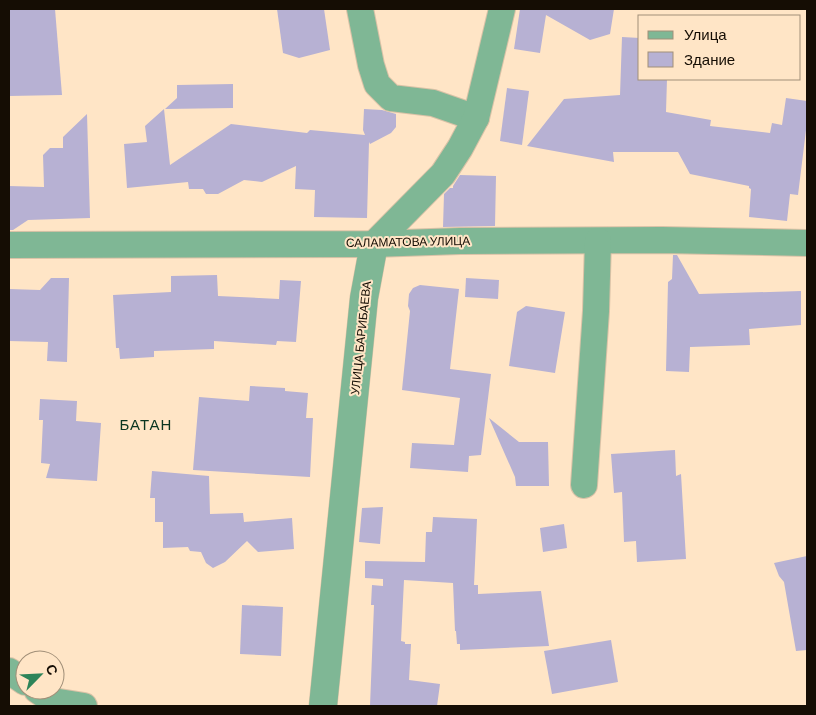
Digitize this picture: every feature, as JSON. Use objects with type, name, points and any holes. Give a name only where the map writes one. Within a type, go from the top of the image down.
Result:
[{"type":"street","points":[[360,9],[370,65],[377,84],[391,98],[433,102],[476,118]]},
{"type":"street","points":[[374,244],[443,174],[460,148],[476,118],[502,9]]},
{"type":"street","name":"САЛАМАТОВА УЛИЦА","points":[[9,245],[374,244],[460,241],[807,243]]},
{"type":"street","points":[[584,485],[596,311],[598,241]]},
{"type":"street","name":"УЛИЦА БАРИБАЕВА","points":[[323,706],[364,298],[374,244]]},
{"type":"street","points":[[52,700],[84,706]]},
{"type":"building","points":[[9,9],[55,9],[62,95],[9,96]]},
{"type":"building","points":[[277,9],[324,9],[330,50],[299,58],[283,53]]},
{"type":"building","points":[[520,9],[614,9],[610,34],[590,40],[546,15],[540,53],[514,49]]},
{"type":"building","points":[[622,37],[638,38],[638,80],[667,80],[666,112],[711,120],[710,126],[770,133],[772,123],[782,125],[786,98],[807,101],[807,122],[798,195],[790,194],[787,221],[749,217],[751,189],[749,186],[690,174],[678,152],[613,152],[614,162],[527,146],[564,99],[620,95]]},
{"type":"building","points":[[233,84],[233,108],[165,109],[177,98],[177,85]]},
{"type":"building","points":[[507,88],[529,91],[522,145],[500,141]]},
{"type":"building","points":[[164,109],[170,165],[231,124],[307,133],[310,130],[365,135],[363,130],[364,109],[382,110],[396,114],[396,127],[391,133],[370,144],[369,142],[367,218],[314,217],[315,190],[295,189],[296,166],[262,182],[244,180],[218,194],[206,194],[203,189],[189,189],[188,182],[127,188],[124,144],[147,142],[145,126]]},
{"type":"building","points":[[87,114],[90,218],[28,220],[13,230],[9,230],[9,186],[44,187],[43,155],[50,148],[63,148],[63,137]]},
{"type":"building","points":[[460,175],[496,176],[495,226],[443,227],[444,194],[450,188],[453,188]]},
{"type":"building","points":[[673,255],[677,255],[699,294],[801,291],[801,325],[749,329],[750,345],[690,347],[689,372],[666,371],[668,282],[672,279]]},
{"type":"building","points":[[217,275],[218,296],[279,299],[280,280],[301,281],[296,342],[277,341],[276,345],[214,341],[214,349],[154,351],[154,357],[120,359],[119,348],[116,348],[113,295],[171,292],[171,276]]},
{"type":"building","points":[[51,278],[69,278],[67,362],[47,361],[48,342],[9,341],[9,289],[40,290]]},
{"type":"building","points":[[466,278],[499,280],[498,299],[465,297]]},
{"type":"building","points":[[420,285],[459,289],[450,369],[491,374],[481,455],[469,456],[468,472],[410,468],[412,443],[454,445],[460,398],[402,390],[410,311],[408,306],[409,294],[413,288]]},
{"type":"building","points":[[526,306],[565,312],[555,373],[509,366],[517,312]]},
{"type":"building","points":[[250,386],[285,388],[285,391],[308,393],[306,418],[313,418],[310,477],[193,470],[199,397],[249,401]]},
{"type":"building","points":[[40,399],[77,401],[76,421],[101,423],[97,481],[46,478],[50,464],[41,463],[43,420],[39,420]]},
{"type":"building","points":[[489,418],[519,442],[548,442],[549,486],[516,486],[515,477]]},
{"type":"building","points":[[675,450],[676,476],[681,474],[686,559],[637,562],[636,541],[624,542],[622,492],[614,493],[611,454]]},
{"type":"building","points":[[152,471],[209,476],[210,514],[243,513],[244,522],[292,518],[294,549],[258,552],[247,541],[225,562],[213,568],[206,563],[201,552],[190,551],[188,547],[163,548],[163,522],[155,522],[155,498],[150,498]]},
{"type":"building","points":[[383,507],[380,544],[359,542],[362,508]]},
{"type":"building","points":[[433,517],[477,519],[474,585],[478,585],[478,594],[541,591],[549,646],[460,650],[460,644],[457,644],[455,631],[453,583],[404,580],[401,641],[405,642],[405,644],[411,644],[409,680],[440,684],[437,706],[370,706],[374,605],[371,605],[372,585],[383,586],[383,579],[365,578],[365,561],[425,562],[426,532],[432,532]]},
{"type":"building","points":[[564,524],[567,548],[543,552],[540,528]]},
{"type":"building","points":[[807,556],[807,650],[796,651],[784,582],[779,576],[774,563]]},
{"type":"building","points":[[242,605],[283,607],[281,656],[240,654]]},
{"type":"building","points":[[611,640],[618,682],[552,694],[544,651]]},
{"type":"district","name":"БАТАН","points":[[146,425]]}]
